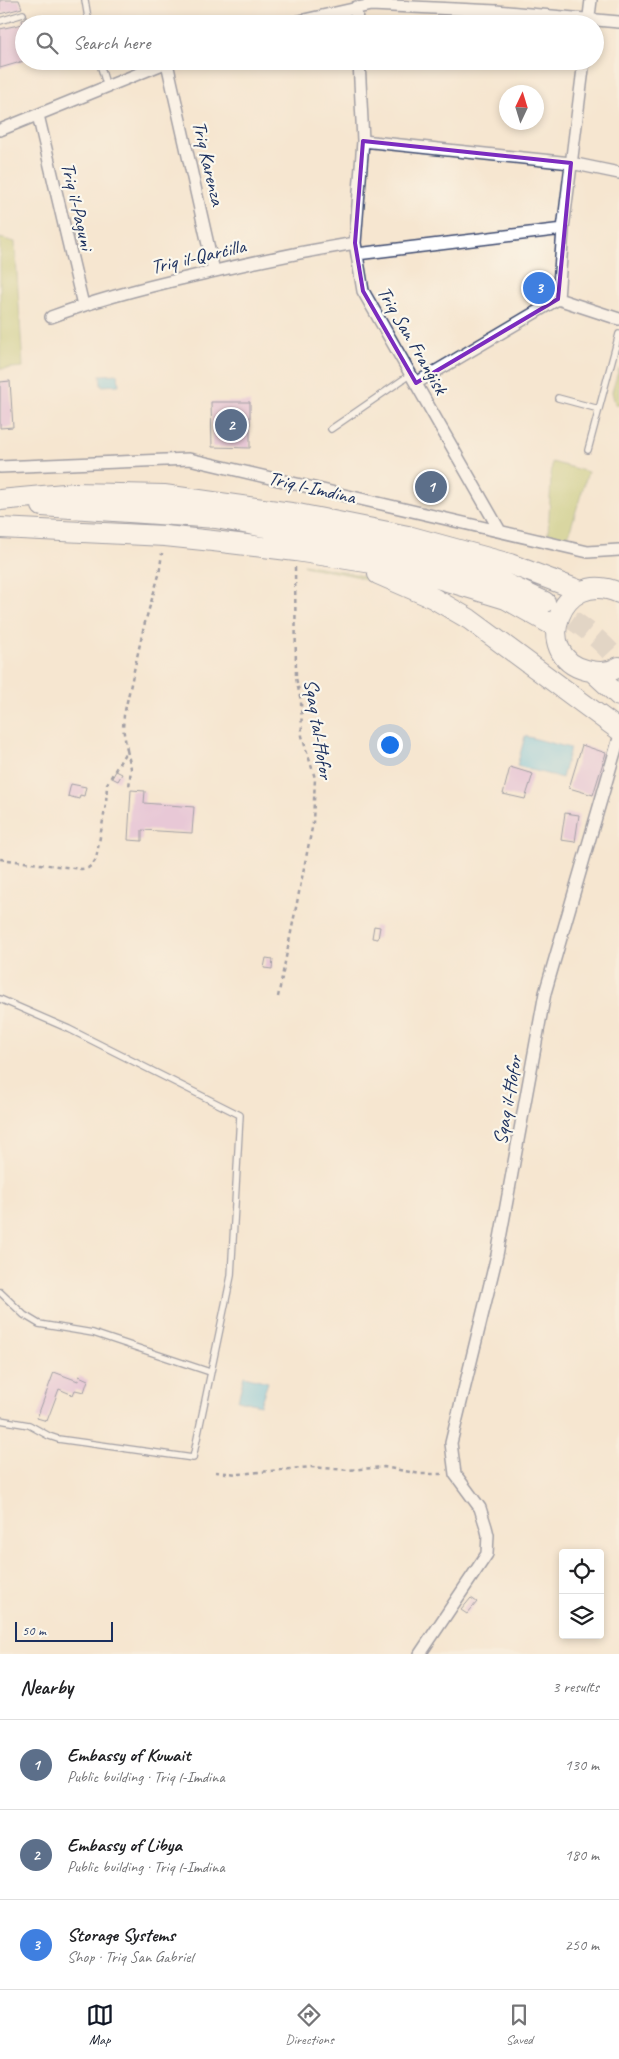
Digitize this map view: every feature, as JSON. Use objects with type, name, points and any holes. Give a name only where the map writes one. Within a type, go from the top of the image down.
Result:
[{"type":"highway","name":"Triq l-Imdina","points":[[0,502],[74,493],[164,495],[298,514],[417,539],[510,564],[586,590],[600,588],[619,593]]},
{"type":"highway","name":"Triq l-Imdina","points":[[0,502],[216,518],[363,545],[428,560],[500,581],[545,602]]},
{"type":"highway","points":[[0,528],[165,536],[302,552],[385,565],[490,594],[518,605],[556,627]]},
{"type":"highway","points":[[302,552],[382,576],[410,587],[451,608],[490,634],[619,730]]},
{"type":"highway","points":[[586,590],[569,599],[560,612],[556,627],[559,648],[565,657],[578,667],[593,672],[604,672],[619,667]]},
{"type":"highway","points":[[593,672],[619,696]]},
{"type":"street","points":[[590,15],[591,0]]},
{"type":"street","points":[[323,15],[370,2],[533,15]]},
{"type":"street","points":[[356,7],[356,15]]},
{"type":"street","points":[[604,22],[619,22]]},
{"type":"street","points":[[0,130],[148,70]]},
{"type":"street","name":"Triq Karenza","points":[[170,70],[214,271]]},
{"type":"street","name":"Triq San Franġisk","points":[[359,70],[363,141],[356,248],[363,291],[500,531]]},
{"type":"street","points":[[558,299],[563,229],[583,70]]},
{"type":"street","name":"Triq il-Paguni","points":[[38,115],[83,305]]},
{"type":"street","points":[[363,141],[571,163],[619,173]]},
{"type":"street","name":"Triq il-Qarċilla","points":[[51,317],[125,292],[214,271],[356,248],[563,229]]},
{"type":"street","points":[[414,379],[558,299],[619,319]]},
{"type":"street","name":"Triq l-Imdina","points":[[0,467],[189,459],[588,552],[619,550]]},
{"type":"street","name":"Sqaq il-Ħofor","points":[[455,1474],[451,1443],[497,1255],[545,993],[619,738]]},
{"type":"street","points":[[420,1654],[487,1554],[488,1535],[480,1508],[455,1474]]},
{"type":"lane","points":[[85,0],[88,15]]},
{"type":"lane","points":[[0,21],[15,17]]},
{"type":"lane","points":[[102,70],[107,87]]},
{"type":"lane","points":[[588,450],[619,334]]},
{"type":"lane","points":[[331,429],[414,379]]},
{"type":"lane","points":[[558,398],[599,409]]},
{"type":"lane","points":[[0,999],[69,1029],[240,1115],[231,1276],[193,1458],[58,1439],[29,1425],[0,1420]]},
{"type":"lane","points":[[0,1292],[24,1315],[39,1324],[93,1333],[210,1372]]},
{"type":"path","points":[[129,788],[131,768],[123,728],[124,714],[144,626],[159,575],[165,536]]},
{"type":"path","name":"Sqaq tal-Ħofor","points":[[278,997],[313,823],[315,778],[302,736],[301,701],[296,678],[302,552]]},
{"type":"path","points":[[0,859],[81,869],[88,868],[93,864],[96,859],[103,820],[107,784],[127,750]]},
{"type":"path","points":[[215,1472],[240,1474],[311,1467],[348,1470],[384,1467],[420,1474],[455,1474]]},
{"type":"highlighted area","points":[[363,141],[571,163],[558,299],[416,383],[363,291],[355,243]]},
{"type":"green space","points":[[0,238],[15,242],[23,367],[0,369]]},
{"type":"green space","points":[[619,368],[619,405],[615,404],[612,392]]},
{"type":"green space","points":[[552,462],[588,472],[568,537],[548,533]]},
{"type":"green space","points":[[305,564],[355,574],[377,580],[377,583],[355,576],[304,566]]},
{"type":"water","points":[[118,374],[119,385],[101,386],[100,375]]},
{"type":"water","points":[[525,736],[570,748],[562,778],[517,766]]},
{"type":"water","points":[[244,1376],[268,1382],[260,1405],[238,1400]]},
{"type":"building","points":[[0,0],[19,0],[22,8],[0,14]]},
{"type":"building","points":[[15,26],[15,64],[0,68],[0,29]]},
{"type":"building","points":[[10,381],[13,427],[0,428],[0,382]]},
{"type":"building","points":[[211,402],[250,402],[250,448],[212,447]]},
{"type":"building","points":[[582,745],[606,753],[593,795],[569,788]]},
{"type":"building","points":[[510,767],[533,774],[525,799],[503,794]]},
{"type":"building","points":[[116,771],[122,774],[118,781],[112,778]]},
{"type":"building","points":[[71,784],[86,787],[84,796],[80,795],[79,799],[68,796]]},
{"type":"building","points":[[131,790],[145,791],[144,803],[194,807],[192,833],[142,830],[142,841],[128,840]]},
{"type":"building","points":[[565,813],[579,815],[575,842],[561,840]]},
{"type":"building","points":[[374,926],[380,927],[378,939],[372,938]]},
{"type":"building","points":[[266,958],[273,959],[272,969],[264,968]]},
{"type":"building","points":[[54,1372],[78,1381],[79,1376],[88,1380],[84,1392],[75,1390],[73,1395],[59,1389],[47,1421],[37,1418]]},
{"type":"building","points":[[471,1598],[477,1602],[467,1614],[461,1610]]},
{"type":"tunnel","points":[[547,603],[595,637],[619,662]]},
{"type":"place","name":"Storage Systems","points":[[539,288]]},
{"type":"place","name":"Embassy of Libya","points":[[231,425]]},
{"type":"place","name":"Embassy of Kuwait","points":[[431,487]]}]
